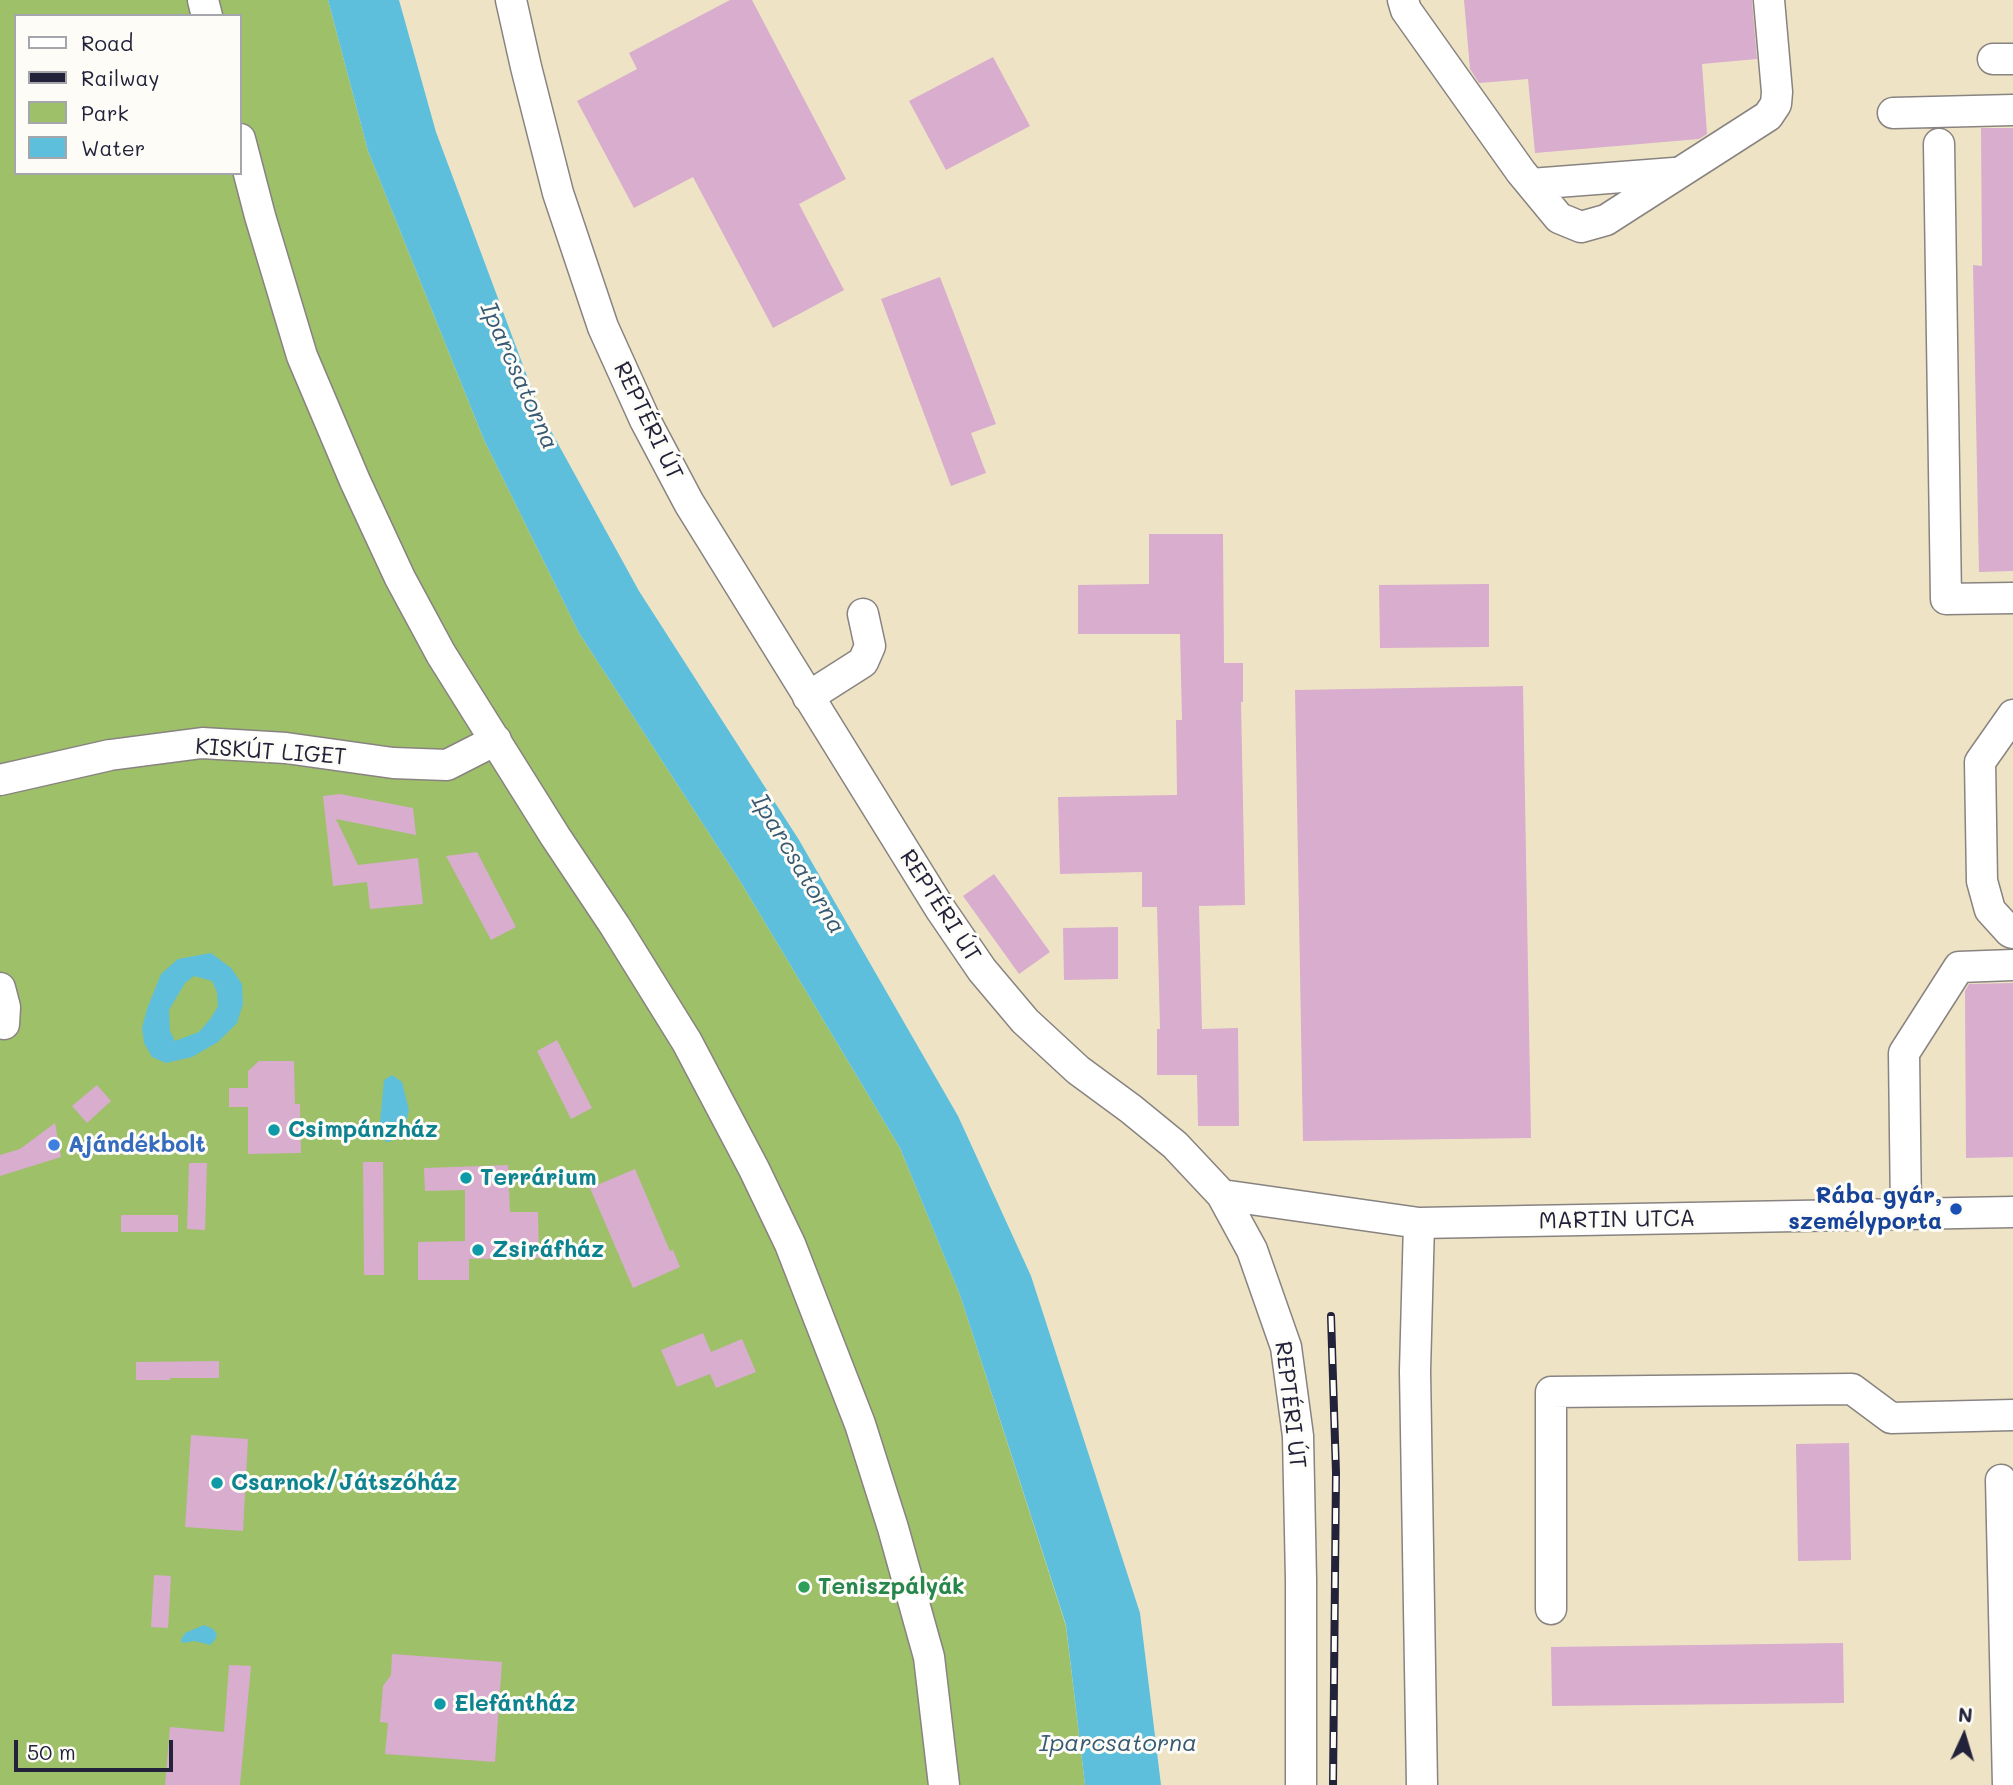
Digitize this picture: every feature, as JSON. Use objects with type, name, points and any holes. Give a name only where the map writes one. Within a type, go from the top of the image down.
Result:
[{"type":"street","name":"REPTÉRI ÚT","points":[[511,0],[558,193],[603,327],[645,420],[689,503],[941,910],[982,970],[1025,1021],[1078,1070],[1175,1145],[1222,1195],[1252,1250],[1286,1347],[1298,1436],[1301,1785]]},
{"type":"street","points":[[1403,0],[1406,10],[1531,184],[1559,218],[1581,227],[1606,220],[1768,116],[1776,104],[1777,92],[1769,0]]},
{"type":"street","points":[[1893,113],[2013,110]]},
{"type":"street","points":[[1939,144],[1946,599],[2013,598]]},
{"type":"street","points":[[242,146],[302,356],[400,578],[435,643],[687,1042],[790,1244],[859,1424],[893,1528],[929,1657],[944,1785]]},
{"type":"street","points":[[1531,184],[1679,173]]},
{"type":"street","points":[[808,697],[863,662],[870,646],[863,614]]},
{"type":"street","points":[[2013,715],[1980,762],[1982,881],[1990,910],[2013,933]]},
{"type":"street","name":"KISKÚT LIGET","points":[[0,780],[110,755],[202,743],[286,748],[393,763],[447,765],[496,740]]},
{"type":"street","points":[[1906,1214],[1904,1053],[1959,967],[2013,965]]},
{"type":"street","points":[[0,988],[5,1007],[4,1024]]},
{"type":"street","name":"MARTIN UTCA","points":[[1222,1195],[1419,1223],[2013,1212]]},
{"type":"street","points":[[1419,1223],[1415,1371],[1422,1785]]},
{"type":"street","points":[[1551,1609],[1551,1392],[1852,1389],[1891,1418],[2013,1415]]},
{"type":"street","points":[[2001,1480],[2008,1785]]},
{"type":"green space","points":[[0,0],[328,0],[368,151],[484,440],[579,633],[740,881],[900,1148],[960,1295],[1066,1626],[1085,1785],[0,1785]]},
{"type":"water","name":"Iparcsatorna","points":[[328,0],[399,0],[436,132],[540,411],[639,591],[799,840],[958,1116],[1031,1276],[1140,1613],[1161,1785],[1085,1785],[1066,1625],[960,1295],[900,1148],[740,881],[579,633],[484,440],[368,151]]},
{"type":"water","points":[[211,953],[231,968],[242,984],[243,1004],[237,1023],[218,1042],[192,1057],[166,1063],[152,1057],[144,1043],[142,1028],[161,974],[178,959]],"holes":[[[194,976],[212,981],[217,992],[218,1006],[211,1018],[199,1032],[175,1041],[170,1031],[169,1010],[185,983]]]},
{"type":"water","points":[[392,1075],[402,1082],[409,1110],[406,1122],[396,1137],[386,1142],[381,1133],[380,1122],[384,1080]]},
{"type":"water","points":[[204,1625],[217,1634],[210,1645],[195,1641],[182,1643],[185,1633]]},
{"type":"building","points":[[730,0],[752,0],[846,179],[799,204],[844,290],[773,328],[693,177],[634,208],[577,101],[637,69],[629,53]]},
{"type":"building","points":[[1464,0],[1752,0],[1757,59],[1702,64],[1707,134],[1699,139],[1535,153],[1528,79],[1479,83],[1470,69]]},
{"type":"building","points":[[993,57],[1030,126],[946,170],[909,101]]},
{"type":"building","points":[[1981,128],[2013,128],[2013,571],[1979,572],[1973,265],[1982,266]]},
{"type":"building","points":[[940,277],[996,424],[971,433],[986,473],[951,486],[881,299]]},
{"type":"building","points":[[1149,534],[1223,534],[1224,663],[1243,663],[1241,702],[1245,905],[1199,906],[1202,1029],[1238,1028],[1239,1126],[1198,1126],[1197,1075],[1157,1075],[1157,1029],[1160,1029],[1157,907],[1142,907],[1142,872],[1060,874],[1058,797],[1177,795],[1176,720],[1182,720],[1180,634],[1078,634],[1078,585],[1149,584]]},
{"type":"building","points":[[1489,584],[1489,647],[1380,648],[1379,585]]},
{"type":"building","points":[[1523,686],[1531,1138],[1303,1141],[1295,690]]},
{"type":"building","points":[[340,794],[413,808],[416,835],[336,819],[358,865],[418,858],[423,904],[370,909],[367,882],[333,886],[323,796]]},
{"type":"building","points":[[477,852],[516,927],[491,940],[446,856]]},
{"type":"building","points":[[994,874],[1050,952],[1019,974],[963,896]]},
{"type":"building","points":[[1118,927],[1118,979],[1064,980],[1063,928]]},
{"type":"building","points":[[2013,983],[2013,1157],[1966,1158],[1965,991],[1969,984]]},
{"type":"building","points":[[557,1040],[592,1108],[571,1119],[537,1051]]},
{"type":"building","name":"Csimpánzház","points":[[259,1061],[294,1061],[295,1104],[300,1104],[301,1153],[248,1154],[248,1107],[229,1107],[229,1088],[248,1088],[248,1071]]},
{"type":"building","points":[[97,1085],[111,1101],[87,1123],[72,1106]]},
{"type":"building","points":[[55,1123],[61,1157],[0,1176],[0,1155],[20,1149]]},
{"type":"building","points":[[363,1162],[383,1162],[384,1275],[364,1275]]},
{"type":"building","points":[[189,1163],[207,1163],[205,1230],[187,1229]]},
{"type":"building","name":"Zsiráfház","points":[[508,1165],[510,1212],[538,1212],[539,1258],[469,1259],[469,1280],[418,1280],[418,1242],[465,1241],[465,1190],[425,1191],[424,1168]]},
{"type":"building","points":[[635,1169],[670,1251],[673,1250],[680,1267],[633,1288],[590,1188]]},
{"type":"building","points":[[121,1215],[178,1215],[178,1232],[121,1232]]},
{"type":"building","points":[[703,1333],[711,1352],[742,1339],[756,1372],[716,1388],[710,1374],[677,1387],[661,1350]]},
{"type":"building","points":[[219,1361],[219,1378],[136,1380],[136,1362]]},
{"type":"building","name":"Csarnok/Játszóház","points":[[191,1435],[248,1439],[243,1531],[185,1527]]},
{"type":"building","points":[[1849,1443],[1851,1560],[1798,1561],[1796,1444]]},
{"type":"building","points":[[154,1575],[171,1576],[168,1628],[151,1627]]},
{"type":"building","points":[[1843,1643],[1844,1703],[1552,1706],[1551,1647]]},
{"type":"building","name":"Elefántház","points":[[392,1654],[502,1662],[495,1762],[385,1754],[388,1723],[380,1722],[383,1686],[391,1675]]},
{"type":"building","points":[[229,1665],[251,1666],[240,1785],[165,1785],[170,1727],[224,1732]]},
{"type":"railway","points":[[1331,1316],[1336,1473],[1333,1785]]},
{"type":"place","name":"Csimpánzház","points":[[274,1130]]},
{"type":"place","name":"Ajándékbolt","points":[[54,1145]]},
{"type":"place","name":"Terrárium","points":[[466,1178]]},
{"type":"place","name":"Rába gyár, személyporta","points":[[1956,1209]]},
{"type":"place","name":"Zsiráfház","points":[[478,1250]]},
{"type":"place","name":"Csarnok/Játszóház","points":[[217,1483]]},
{"type":"place","name":"Teniszpályák","points":[[804,1587]]},
{"type":"place","name":"Elefántház","points":[[440,1704]]}]
